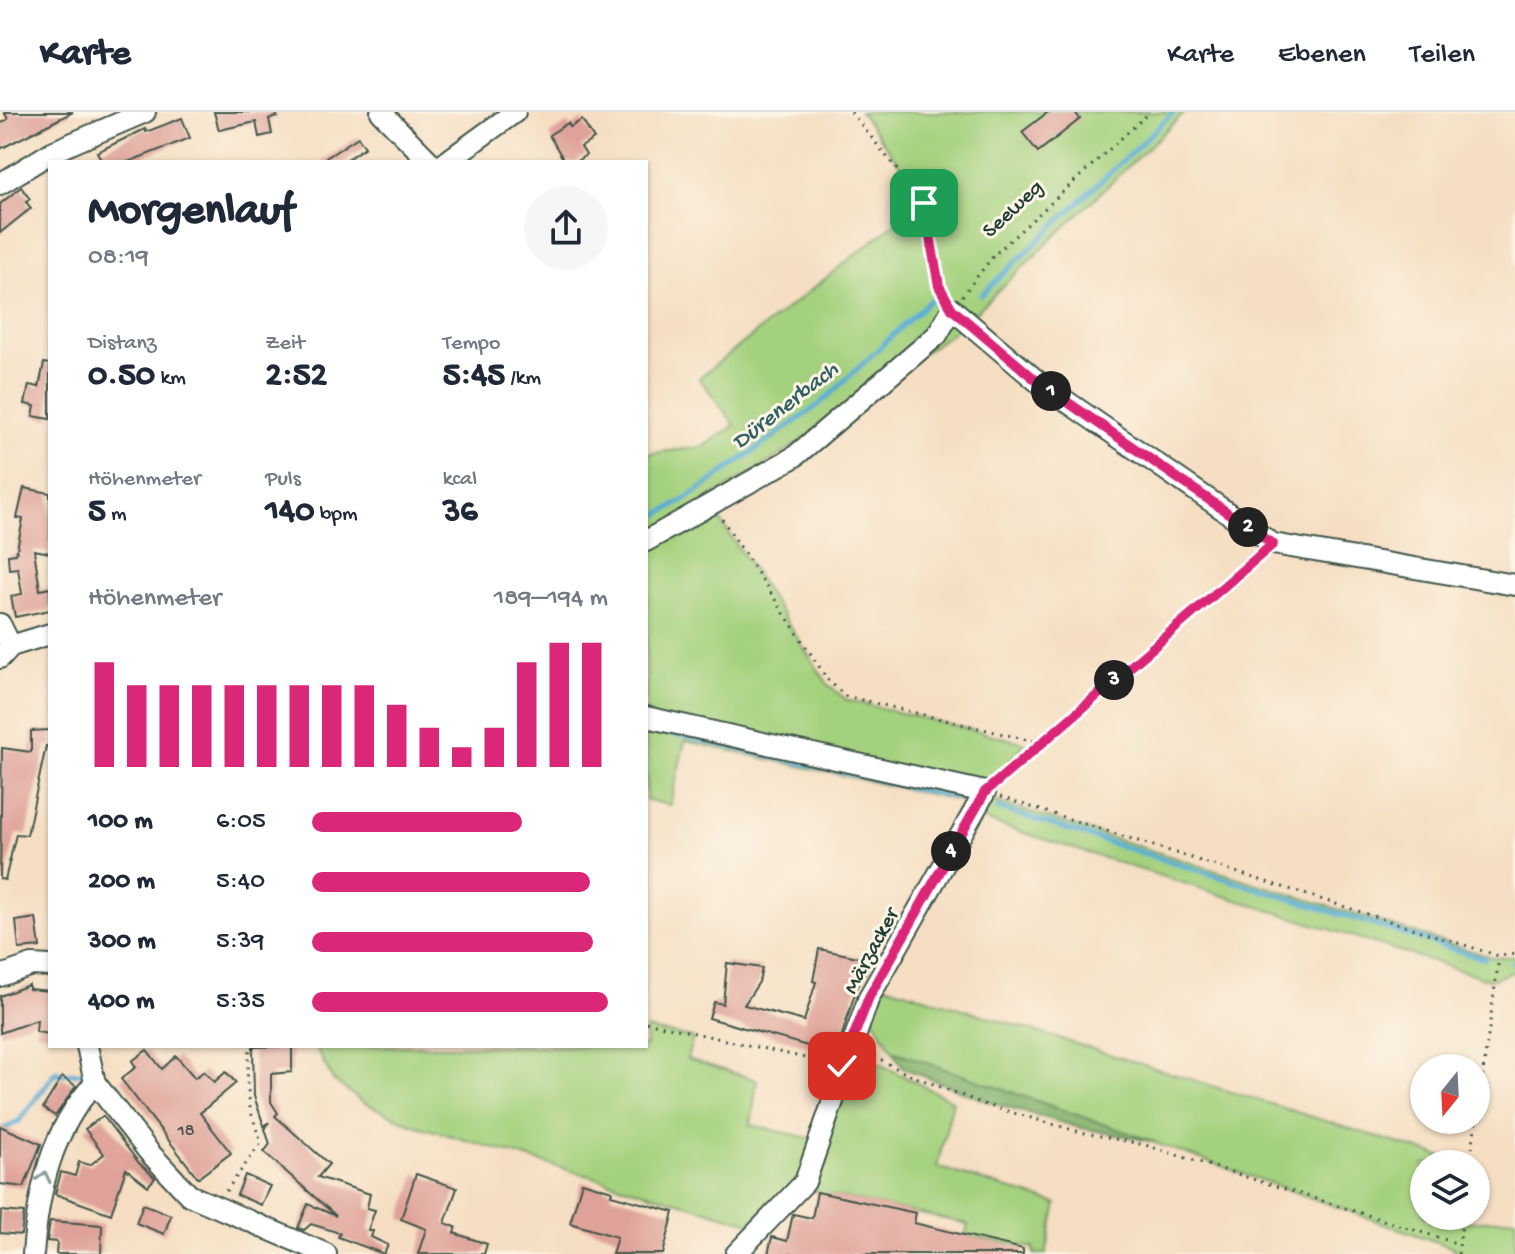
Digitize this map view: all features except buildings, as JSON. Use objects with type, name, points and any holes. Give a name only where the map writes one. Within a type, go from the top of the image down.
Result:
[{"type":"street","points":[[0,184],[52,152],[145,112]]},
{"type":"street","points":[[381,112],[428,160]]},
{"type":"street","points":[[449,160],[515,112]]},
{"type":"street","points":[[648,540],[714,506],[794,457],[937,335],[952,309],[1037,381],[1273,544],[1515,585]]},
{"type":"street","points":[[0,624],[6,652],[48,635]]},
{"type":"street","points":[[648,717],[985,792]]},
{"type":"street","name":"Märzacker","points":[[736,1254],[805,1182],[842,1066],[869,997],[985,792]]},
{"type":"street","points":[[0,976],[32,965],[48,966]]},
{"type":"street","points":[[87,1048],[95,1083],[149,1152],[189,1195],[326,1254]]},
{"type":"street","points":[[33,1254],[45,1167],[80,1099],[95,1083]]},
{"type":"path","points":[[851,112],[924,203],[939,286],[952,309]]},
{"type":"path","name":"Seeweg","points":[[952,309],[994,255],[1150,112]]},
{"type":"path","points":[[714,506],[828,680],[845,696],[1041,743]]},
{"type":"path","points":[[985,792],[1273,544]]},
{"type":"path","points":[[985,792],[1499,956],[1515,954]]},
{"type":"path","points":[[1472,1150],[1499,956]]},
{"type":"path","points":[[648,1022],[842,1066]]},
{"type":"path","points":[[851,1043],[903,1072],[986,1105],[1080,1132],[1145,1145],[1459,1244]]},
{"type":"path","points":[[216,1208],[261,1143],[250,1109],[247,1080],[250,1048]]},
{"type":"path","points":[[1458,1254],[1461,1230]]},
{"type":"green space","points":[[860,112],[1185,112],[960,327],[784,453],[707,500],[829,686],[847,700],[1026,743],[978,796],[1491,957],[1515,957],[1515,971],[1491,980],[964,814],[969,803],[685,741],[670,805],[648,800],[648,454],[703,447],[735,425],[699,378],[926,199]]},
{"type":"green space","points":[[882,984],[1420,1150],[1410,1150],[1410,1230],[1490,1230],[1490,1220],[1515,1218],[1515,1254],[1454,1254],[1454,1248],[893,1051],[868,1010]]},
{"type":"green space","points":[[648,1029],[693,1038],[687,1059],[757,1080],[751,1125],[826,1142],[854,1051],[953,1101],[937,1167],[1057,1204],[1046,1254],[1034,1254],[1034,1248],[965,1236],[968,1224],[802,1189],[768,1228],[414,1125],[362,1102],[333,1080],[316,1048],[648,1048]]},
{"type":"green space","points":[[893,1051],[1155,1142],[1077,1127],[984,1100],[903,1068]]},
{"type":"waterway","name":"Dürenerbach","points":[[981,295],[1174,112]]},
{"type":"waterway","name":"Dürenerbach","points":[[648,520],[685,500],[820,404],[931,299]]},
{"type":"waterway","points":[[648,728],[962,799]]},
{"type":"waterway","points":[[998,808],[1485,959]]},
{"type":"waterway","name":"Dürenerbach","points":[[0,1131],[19,1121],[57,1071]]},
{"type":"waterway","points":[[53,1074],[80,1073]]},
{"type":"route","points":[[842,1066],[869,997],[985,792],[1273,544],[1154,465],[1037,381],[952,309],[939,286],[924,203]]}]
